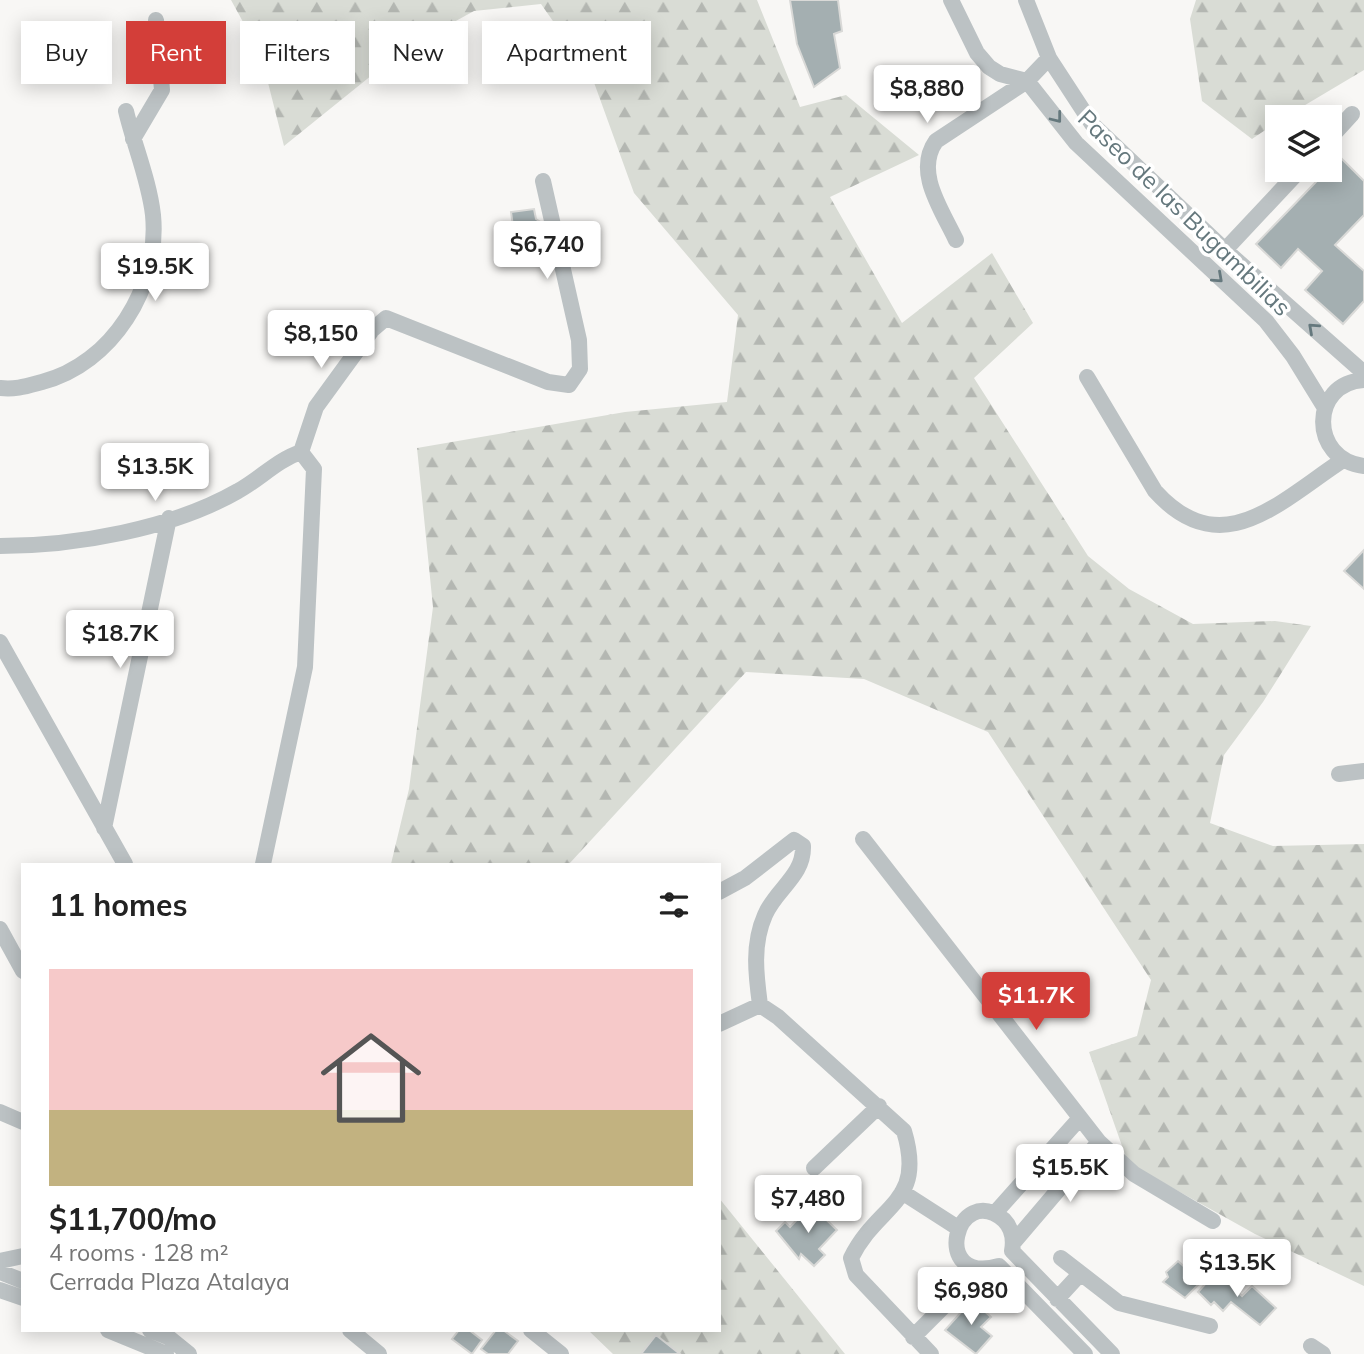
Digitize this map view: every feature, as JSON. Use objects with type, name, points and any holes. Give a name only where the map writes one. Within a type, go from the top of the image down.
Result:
[{"type":"street","points":[[951,0],[978,53],[989,67],[1000,74],[1027,81]]},
{"type":"street","name":"Paseo de las Bugambilias","points":[[1026,0],[1049,58],[1093,124],[1225,250],[1364,373]]},
{"type":"street","points":[[133,139],[162,90],[156,20]]},
{"type":"street","points":[[956,240],[928,177],[928,152],[936,141],[1027,81],[1049,58]]},
{"type":"street","name":"Paseo de las Bugambilias","points":[[1027,81],[1076,143],[1266,321],[1293,356],[1325,408]]},
{"type":"street","points":[[0,388],[13,390],[65,376],[98,354],[125,323],[143,286],[152,247],[152,214],[126,111]]},
{"type":"street","points":[[1342,125],[1352,114]]},
{"type":"street","points":[[0,546],[37,546],[117,534],[169,518],[239,491],[280,462],[301,452],[316,407],[372,330],[386,318],[548,382],[569,385],[580,369],[579,340],[543,181]]},
{"type":"street","points":[[1225,250],[1289,182]]},
{"type":"street","points":[[1087,377],[1155,491],[1166,504],[1200,524],[1220,527],[1253,519],[1343,460]]},
{"type":"street","points":[[1364,380],[1343,386],[1325,408],[1325,438],[1332,450],[1343,460],[1364,466]]},
{"type":"street","points":[[263,863],[305,667],[314,469],[301,452]]},
{"type":"street","points":[[104,828],[169,518]]},
{"type":"street","points":[[0,642],[124,863]]},
{"type":"street","points":[[1339,774],[1364,771]]},
{"type":"street","points":[[863,839],[1099,1142],[1134,1174],[1213,1220]]},
{"type":"street","points":[[721,891],[745,878],[794,840],[803,846],[804,860],[765,913],[757,941],[760,1005]]},
{"type":"street","points":[[0,929],[21,967]]},
{"type":"street","points":[[721,1023],[760,1005]]},
{"type":"street","points":[[760,1005],[778,1017],[904,1130],[910,1152],[910,1180],[859,1242],[851,1258],[856,1275],[931,1354]]},
{"type":"street","points":[[814,1168],[879,1106]]},
{"type":"street","points":[[0,1112],[21,1121]]},
{"type":"street","points":[[995,1213],[1080,1118]]},
{"type":"street","points":[[1057,1142],[1079,1165]]},
{"type":"street","points":[[1013,1243],[1099,1142]]},
{"type":"street","points":[[902,1192],[958,1228]]},
{"type":"street","points":[[1085,1354],[999,1266],[985,1270],[970,1267],[959,1257],[955,1242],[958,1228],[967,1217],[981,1212],[995,1213],[1009,1225],[1012,1251],[1112,1354]]},
{"type":"street","points":[[0,1261],[21,1256]]},
{"type":"street","points":[[1061,1258],[1079,1275],[1119,1303],[1210,1326]]},
{"type":"street","points":[[0,1272],[21,1280]]},
{"type":"street","points":[[1058,1298],[1079,1275]]},
{"type":"street","points":[[913,1337],[961,1289]]},
{"type":"street","points":[[0,1290],[21,1297]]},
{"type":"street","points":[[113,1332],[166,1354]]},
{"type":"street","points":[[155,1332],[168,1337],[189,1354]]},
{"type":"street","points":[[352,1332],[379,1354]]},
{"type":"street","points":[[534,1332],[561,1354]]},
{"type":"green space","points":[[231,0],[757,0],[800,107],[846,95],[919,155],[830,197],[902,323],[992,253],[1033,323],[974,378],[1088,556],[1129,589],[1193,624],[1275,621],[1311,626],[1263,702],[1224,755],[1210,823],[1273,846],[1364,844],[1364,1286],[1255,1234],[1128,1163],[1089,1052],[1137,1036],[1151,980],[988,732],[864,679],[746,672],[570,863],[391,863],[409,789],[433,607],[417,448],[625,412],[727,402],[738,315],[634,193],[595,84],[651,84],[651,21],[553,21],[541,4],[474,11],[456,21],[369,21],[369,77],[284,146],[268,84],[355,84],[355,21],[242,21]]},
{"type":"green space","points":[[1196,0],[1364,0],[1364,70],[1305,105],[1265,105],[1265,130],[1252,139],[1202,101],[1190,19]]},
{"type":"green space","points":[[721,1200],[845,1354],[613,1354],[590,1332],[721,1332]]},
{"type":"building","points":[[790,0],[838,0],[842,31],[834,34],[840,68],[814,87],[797,44]]},
{"type":"building","points":[[1342,159],[1364,181],[1364,215],[1335,245],[1364,271],[1364,301],[1343,324],[1305,290],[1322,271],[1298,249],[1281,268],[1256,244],[1316,182],[1342,182]]},
{"type":"building","points":[[534,209],[536,219],[542,223],[545,240],[515,241],[511,212]]},
{"type":"building","points":[[1364,550],[1364,589],[1344,571]]},
{"type":"building","points":[[811,1205],[837,1230],[819,1249],[825,1255],[814,1266],[801,1254],[799,1259],[776,1231],[785,1222],[790,1227]]},
{"type":"building","points":[[1178,1261],[1201,1282],[1185,1298],[1163,1282],[1168,1277],[1166,1272]]},
{"type":"building","points":[[1216,1272],[1242,1296],[1252,1286],[1276,1308],[1260,1325],[1231,1302],[1223,1311],[1214,1302],[1211,1305],[1198,1292]]},
{"type":"building","points":[[972,1300],[991,1317],[981,1327],[992,1336],[976,1354],[945,1330]]},
{"type":"building","points":[[457,1332],[472,1332],[482,1340],[472,1354],[452,1339]]},
{"type":"building","points":[[494,1332],[506,1332],[518,1341],[508,1354],[488,1354],[481,1349]]},
{"type":"building","points":[[656,1335],[680,1354],[641,1354]]}]
